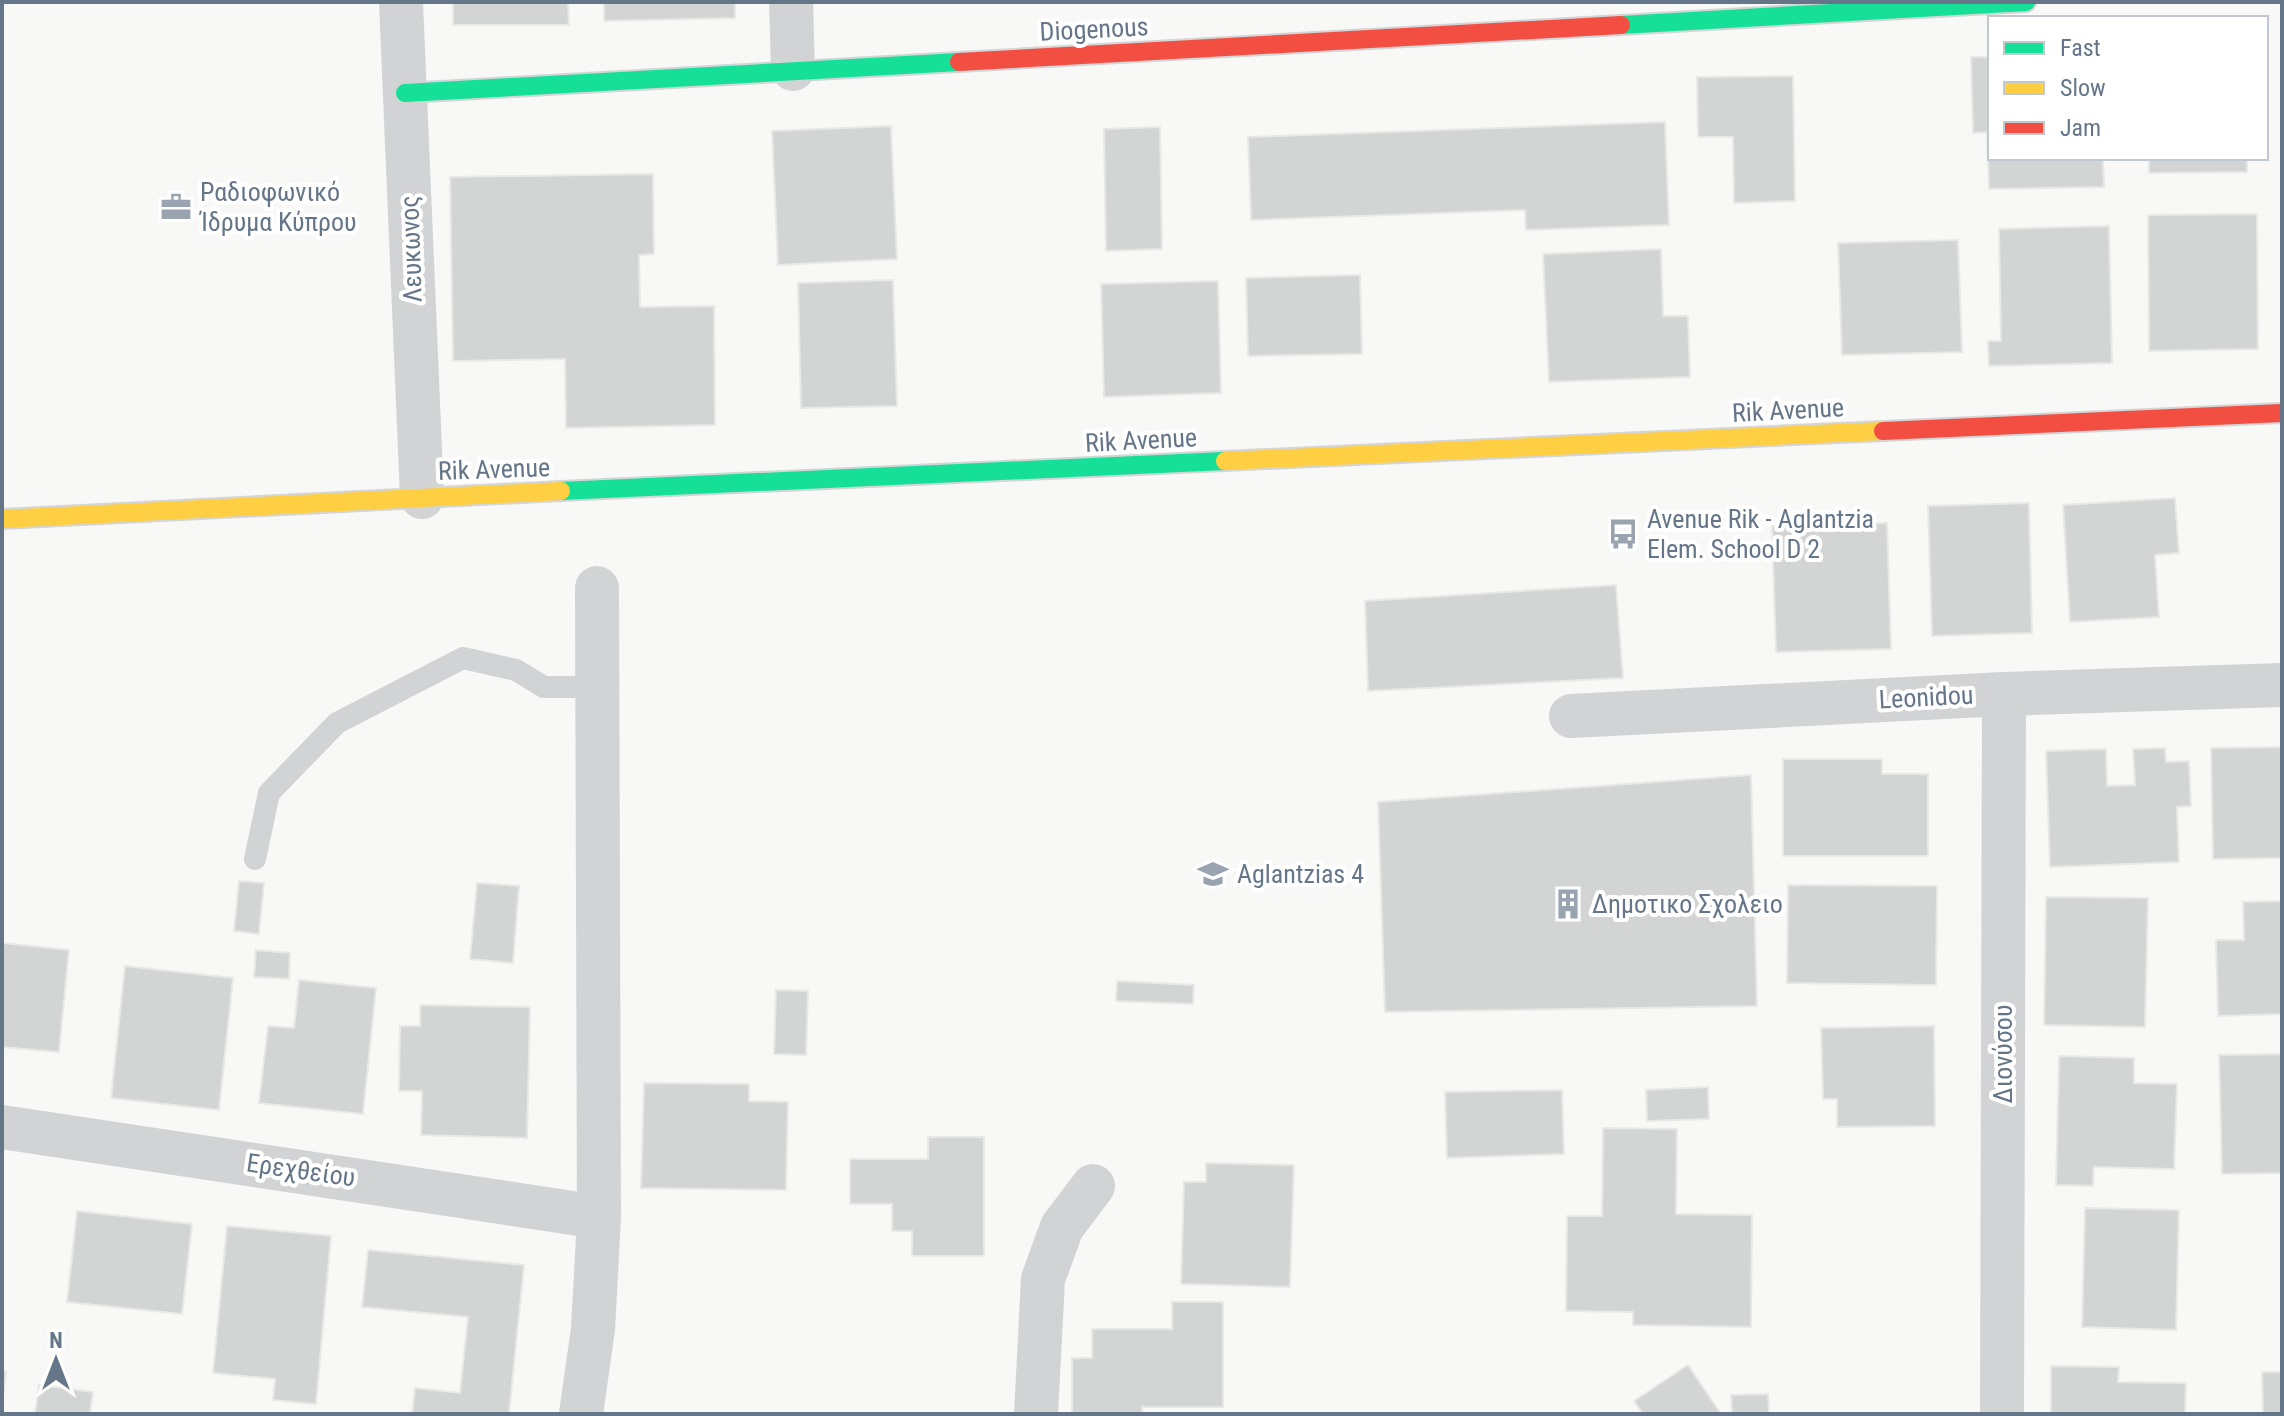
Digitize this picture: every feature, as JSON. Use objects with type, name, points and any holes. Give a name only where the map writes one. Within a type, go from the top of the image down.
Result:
[{"type":"main road","name":"Diogenous","points":[[405,93],[2026,2]]},
{"type":"main road","name":"Rik Avenue","points":[[2,519],[422,497],[2282,413]]},
{"type":"street","name":"Λευκωνος","points":[[401,2],[422,497]]},
{"type":"street","points":[[791,2],[793,69]]},
{"type":"street","points":[[581,1414],[593,1329],[599,1217],[597,588]]},
{"type":"street","name":"Leonidou","points":[[1571,716],[2004,694],[2282,685]]},
{"type":"street","name":"Διονύσου","points":[[2002,1414],[2004,694]]},
{"type":"street","name":"Ερεχθείου","points":[[2,1127],[416,1186],[599,1217]]},
{"type":"street","points":[[1036,1414],[1043,1279],[1062,1227],[1093,1186]]},
{"type":"lane","points":[[255,859],[269,793],[337,723],[463,658],[516,670],[544,687],[599,687]]},
{"type":"building","points":[[453,2],[568,2],[569,25],[453,25]]},
{"type":"building","points":[[604,2],[735,2],[735,18],[604,21]]},
{"type":"building","points":[[1971,57],[1988,57],[1988,160],[2103,160],[2104,187],[1989,189],[1987,132],[1973,133]]},
{"type":"building","points":[[1793,76],[1795,201],[1734,203],[1733,137],[1698,137],[1697,77]]},
{"type":"building","points":[[1665,122],[1669,225],[1526,230],[1525,210],[1251,220],[1248,137]]},
{"type":"building","points":[[891,126],[897,259],[778,265],[772,131]]},
{"type":"building","points":[[1160,127],[1162,249],[1106,251],[1104,129]]},
{"type":"building","points":[[2149,160],[2247,160],[2247,172],[2149,173]]},
{"type":"building","points":[[653,174],[654,254],[639,255],[640,307],[714,306],[715,425],[566,428],[565,359],[453,361],[450,177]]},
{"type":"building","points":[[2257,214],[2258,349],[2149,351],[2148,215]]},
{"type":"building","points":[[2109,226],[2112,363],[1989,366],[1988,341],[2001,341],[1999,229]]},
{"type":"building","points":[[1958,240],[1962,352],[1842,355],[1838,243]]},
{"type":"building","points":[[1661,249],[1663,316],[1688,316],[1690,377],[1549,382],[1543,254]]},
{"type":"building","points":[[1360,275],[1362,354],[1248,356],[1246,278]]},
{"type":"building","points":[[893,280],[897,406],[801,408],[798,283]]},
{"type":"building","points":[[1218,281],[1221,393],[1104,397],[1101,284]]},
{"type":"building","points":[[2175,498],[2179,553],[2155,555],[2159,617],[2070,622],[2063,505]]},
{"type":"building","points":[[2029,503],[2032,633],[1932,636],[1928,506]]},
{"type":"building","points":[[1887,523],[1891,649],[1776,652],[1772,526]]},
{"type":"building","points":[[1616,585],[1623,678],[1368,691],[1365,601]]},
{"type":"building","points":[[2282,747],[2282,858],[2213,859],[2211,748]]},
{"type":"building","points":[[2165,748],[2166,762],[2189,761],[2191,806],[2177,807],[2179,862],[2050,867],[2046,751],[2106,749],[2107,786],[2135,785],[2133,749]]},
{"type":"building","points":[[1783,759],[1882,759],[1882,774],[1928,774],[1928,856],[1783,856]]},
{"type":"building","name":"Δημοτικο Σχολειο","points":[[1751,775],[1757,1006],[1385,1012],[1378,802]]},
{"type":"building","points":[[239,881],[264,883],[259,934],[234,931]]},
{"type":"building","points":[[477,883],[519,886],[513,963],[470,959]]},
{"type":"building","points":[[1788,885],[1937,886],[1936,985],[1787,983]]},
{"type":"building","points":[[2046,897],[2148,898],[2145,1027],[2044,1025]]},
{"type":"building","points":[[2282,901],[2282,1014],[2218,1016],[2216,940],[2244,940],[2243,902]]},
{"type":"building","points":[[2,943],[69,950],[59,1052],[2,1047]]},
{"type":"building","points":[[256,950],[290,953],[289,979],[254,977]]},
{"type":"building","points":[[125,966],[233,978],[219,1110],[111,1098]]},
{"type":"building","points":[[299,980],[376,988],[363,1114],[259,1103],[268,1026],[294,1028]]},
{"type":"building","points":[[1117,981],[1194,985],[1193,1004],[1116,1001]]},
{"type":"building","points":[[776,990],[808,991],[806,1055],[774,1054]]},
{"type":"building","points":[[420,1005],[530,1007],[527,1138],[421,1135],[422,1091],[399,1091],[400,1026],[420,1026]]},
{"type":"building","points":[[1934,1026],[1935,1126],[1837,1127],[1837,1099],[1823,1099],[1821,1028]]},
{"type":"building","points":[[2282,1054],[2282,1173],[2222,1174],[2219,1055]]},
{"type":"building","points":[[2059,1056],[2134,1058],[2134,1083],[2177,1084],[2174,1169],[2094,1167],[2093,1186],[2056,1185]]},
{"type":"building","points":[[644,1083],[749,1084],[749,1101],[788,1102],[786,1190],[641,1188]]},
{"type":"building","points":[[1708,1087],[1709,1119],[1647,1121],[1646,1090]]},
{"type":"building","points":[[1562,1090],[1564,1154],[1447,1158],[1445,1092]]},
{"type":"building","points":[[1603,1128],[1677,1129],[1676,1214],[1752,1215],[1751,1327],[1633,1325],[1633,1312],[1566,1311],[1567,1216],[1602,1216]]},
{"type":"building","points":[[928,1137],[984,1137],[984,1256],[912,1256],[912,1231],[892,1231],[892,1204],[850,1204],[850,1159],[928,1159]]},
{"type":"building","points":[[1206,1163],[1294,1165],[1290,1287],[1181,1284],[1184,1182],[1206,1182]]},
{"type":"building","points":[[2085,1208],[2179,1210],[2176,1330],[2082,1327]]},
{"type":"building","points":[[77,1211],[192,1224],[182,1314],[67,1302]]},
{"type":"building","points":[[227,1226],[331,1236],[316,1404],[273,1400],[275,1379],[213,1373]]},
{"type":"building","points":[[368,1250],[524,1265],[509,1414],[412,1414],[415,1388],[460,1393],[468,1317],[362,1307]]},
{"type":"building","points":[[1172,1302],[1223,1302],[1223,1407],[1142,1407],[1142,1414],[1072,1414],[1072,1358],[1092,1358],[1092,1329],[1172,1329]]},
{"type":"building","points":[[1688,1365],[1721,1414],[1643,1414],[1634,1401]]},
{"type":"building","points":[[2051,1366],[2119,1367],[2118,1382],[2186,1383],[2185,1414],[2051,1414]]},
{"type":"building","points":[[2,1371],[6,1372],[2,1404]]},
{"type":"building","points":[[2262,1372],[2282,1372],[2282,1414],[2263,1414]]},
{"type":"building","points":[[39,1385],[93,1392],[90,1414],[35,1414]]},
{"type":"building","points":[[1768,1394],[1769,1414],[1732,1414],[1731,1395]]},
{"type":"traffic: fast","points":[[1621,25],[2026,2]]},
{"type":"traffic: fast","points":[[405,93],[959,62]]},
{"type":"traffic: fast","points":[[561,491],[1225,461]]},
{"type":"traffic: slow","points":[[1225,461],[1883,431]]},
{"type":"traffic: slow","points":[[2,519],[561,491]]},
{"type":"traffic: jam","points":[[959,62],[1621,25]]},
{"type":"traffic: jam","points":[[1883,431],[2282,413]]},
{"type":"place","name":"Ραδιοφωνικό Ίδρυμα Κύπρου","points":[[176,207]]},
{"type":"place","name":"Avenue Rik - Aglantzia Elem. School D 2","points":[[1623,534]]},
{"type":"place","name":"Aglantzias 4","points":[[1213,874]]},
{"type":"place","name":"Δημοτικο Σχολειο","points":[[1568,904]]}]
